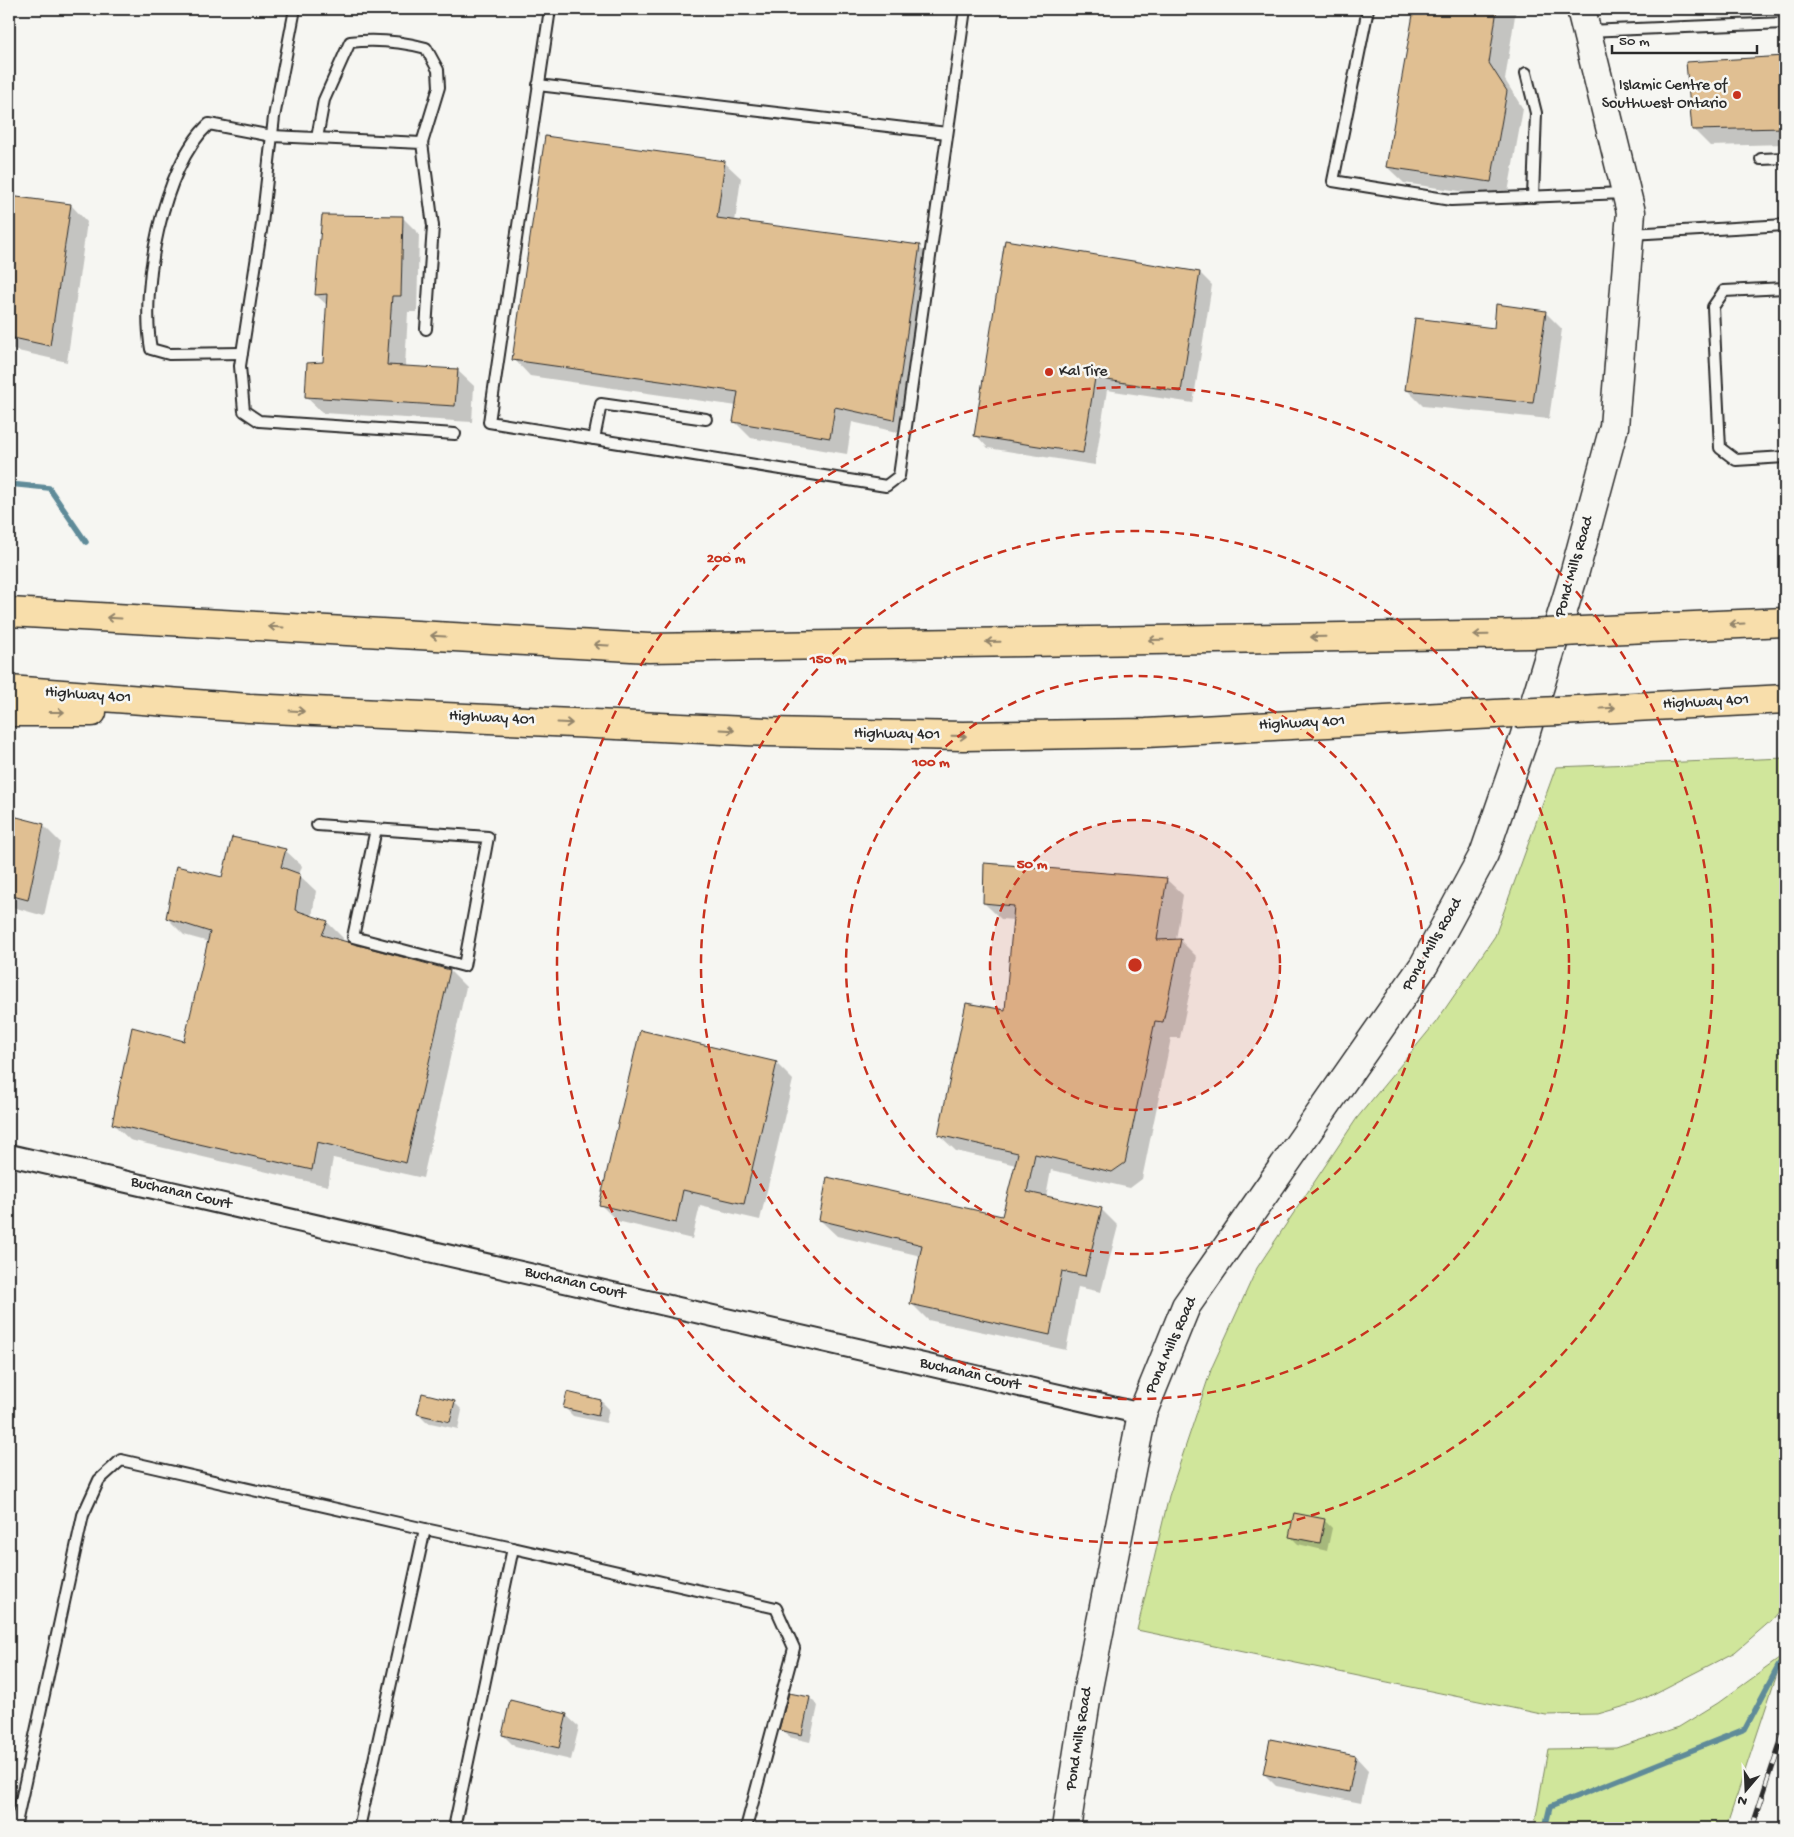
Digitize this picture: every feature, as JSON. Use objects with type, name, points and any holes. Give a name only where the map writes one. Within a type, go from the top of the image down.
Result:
[{"type":"highway","points":[[9,612],[649,648],[1530,634],[1785,622]]},
{"type":"highway","name":"Highway 401","points":[[9,690],[249,708],[758,731],[963,736],[1146,733],[1785,699]]},
{"type":"highway","points":[[9,712],[118,712],[249,708]]},
{"type":"main road","name":"Pond Mills Road","points":[[1066,1828],[1088,1688],[1142,1414],[1186,1306],[1424,965],[1484,854],[1524,738],[1576,571],[1614,428],[1631,212],[1584,20]]},
{"type":"street","name":"Buchanan Court","points":[[9,1155],[1142,1414]]},
{"type":"lane","points":[[295,9],[272,136],[262,224],[240,366],[244,411],[258,421],[454,434]]},
{"type":"lane","points":[[550,9],[489,422],[886,486],[898,476],[965,9]]},
{"type":"lane","points":[[1368,9],[1333,181],[1451,200],[1626,193]]},
{"type":"lane","points":[[1584,20],[1785,23]]},
{"type":"lane","points":[[317,138],[324,100],[350,42],[374,39],[396,40],[426,48],[438,70],[439,86],[422,142],[433,226],[426,328]]},
{"type":"lane","points":[[1526,73],[1536,113],[1533,197]]},
{"type":"lane","points":[[538,85],[947,133]]},
{"type":"lane","points":[[242,353],[169,354],[151,349],[148,334],[148,294],[162,215],[177,171],[196,136],[209,124],[272,136],[422,142]]},
{"type":"lane","points":[[1761,159],[1785,158]]},
{"type":"lane","points":[[1630,234],[1785,225]]},
{"type":"lane","points":[[1785,288],[1724,291],[1713,307],[1720,448],[1736,460],[1785,457]]},
{"type":"lane","points":[[594,439],[601,404],[706,419]]},
{"type":"lane","points":[[317,825],[376,829],[488,837],[464,966],[353,937],[376,829]]},
{"type":"lane","points":[[15,1828],[83,1515],[100,1480],[121,1460],[776,1608],[794,1648],[746,1828]]},
{"type":"lane","points":[[359,1828],[424,1529]]},
{"type":"lane","points":[[454,1828],[513,1548]]},
{"type":"green space","points":[[1785,758],[1785,1604],[1773,1619],[1735,1652],[1636,1703],[1598,1714],[1546,1715],[1137,1630],[1169,1496],[1212,1367],[1257,1268],[1357,1118],[1436,1022],[1495,936],[1556,767]]},
{"type":"green space","points":[[1783,1656],[1726,1828],[1534,1828],[1548,1749],[1616,1748],[1679,1727],[1718,1703]]},
{"type":"building","points":[[1414,9],[1497,9],[1489,63],[1507,91],[1491,182],[1386,167]]},
{"type":"building","name":"Islamic Centre of Southwest Ontario","points":[[1785,56],[1785,128],[1692,130],[1686,62]]},
{"type":"building","points":[[545,136],[725,161],[717,218],[920,245],[894,420],[835,407],[830,438],[733,422],[738,392],[512,360]]},
{"type":"building","points":[[9,196],[71,204],[50,346],[9,337]]},
{"type":"building","points":[[322,215],[403,216],[401,296],[392,296],[387,365],[458,369],[455,406],[305,397],[307,363],[323,362],[327,294],[315,295]]},
{"type":"building","points":[[1005,240],[1200,272],[1181,392],[1095,378],[1083,453],[974,436]]},
{"type":"building","points":[[1496,304],[1546,311],[1533,403],[1405,390],[1415,318],[1494,328]]},
{"type":"building","points":[[9,815],[44,824],[28,900],[9,895]]},
{"type":"building","points":[[232,837],[286,849],[281,867],[300,874],[295,910],[328,921],[322,935],[450,970],[406,1163],[317,1142],[312,1170],[112,1124],[132,1027],[184,1041],[210,932],[166,918],[176,866],[222,877]]},
{"type":"building","points":[[984,863],[1167,878],[1157,940],[1181,939],[1163,1022],[1155,1021],[1125,1163],[1112,1172],[1035,1154],[1027,1192],[1102,1208],[1085,1276],[1062,1271],[1050,1335],[910,1304],[922,1245],[819,1220],[827,1177],[1002,1216],[1018,1153],[938,1135],[966,1003],[1005,1010],[1014,906],[983,903]]},
{"type":"building","points":[[640,1030],[777,1062],[744,1204],[683,1190],[676,1223],[599,1205]]},
{"type":"building","points":[[567,1392],[601,1400],[598,1416],[563,1408]]},
{"type":"building","points":[[422,1393],[455,1401],[450,1422],[417,1414]]},
{"type":"building","points":[[1294,1513],[1325,1519],[1320,1543],[1289,1537]]},
{"type":"building","points":[[789,1693],[810,1697],[802,1735],[779,1730]]},
{"type":"building","points":[[510,1700],[567,1714],[559,1748],[502,1735]]},
{"type":"building","points":[[1270,1739],[1356,1756],[1349,1792],[1263,1774]]},
{"type":"waterway","points":[[9,484],[49,488],[86,542]]},
{"type":"waterway","points":[[1545,1828],[1550,1807],[1745,1729],[1779,1665],[1785,1661]]},
{"type":"railway","points":[[1752,1828],[1785,1729]]},
{"type":"place","name":"Islamic Centre of Southwest Ontario","points":[[1737,95]]},
{"type":"place","name":"Kal Tire","points":[[1049,372]]}]
